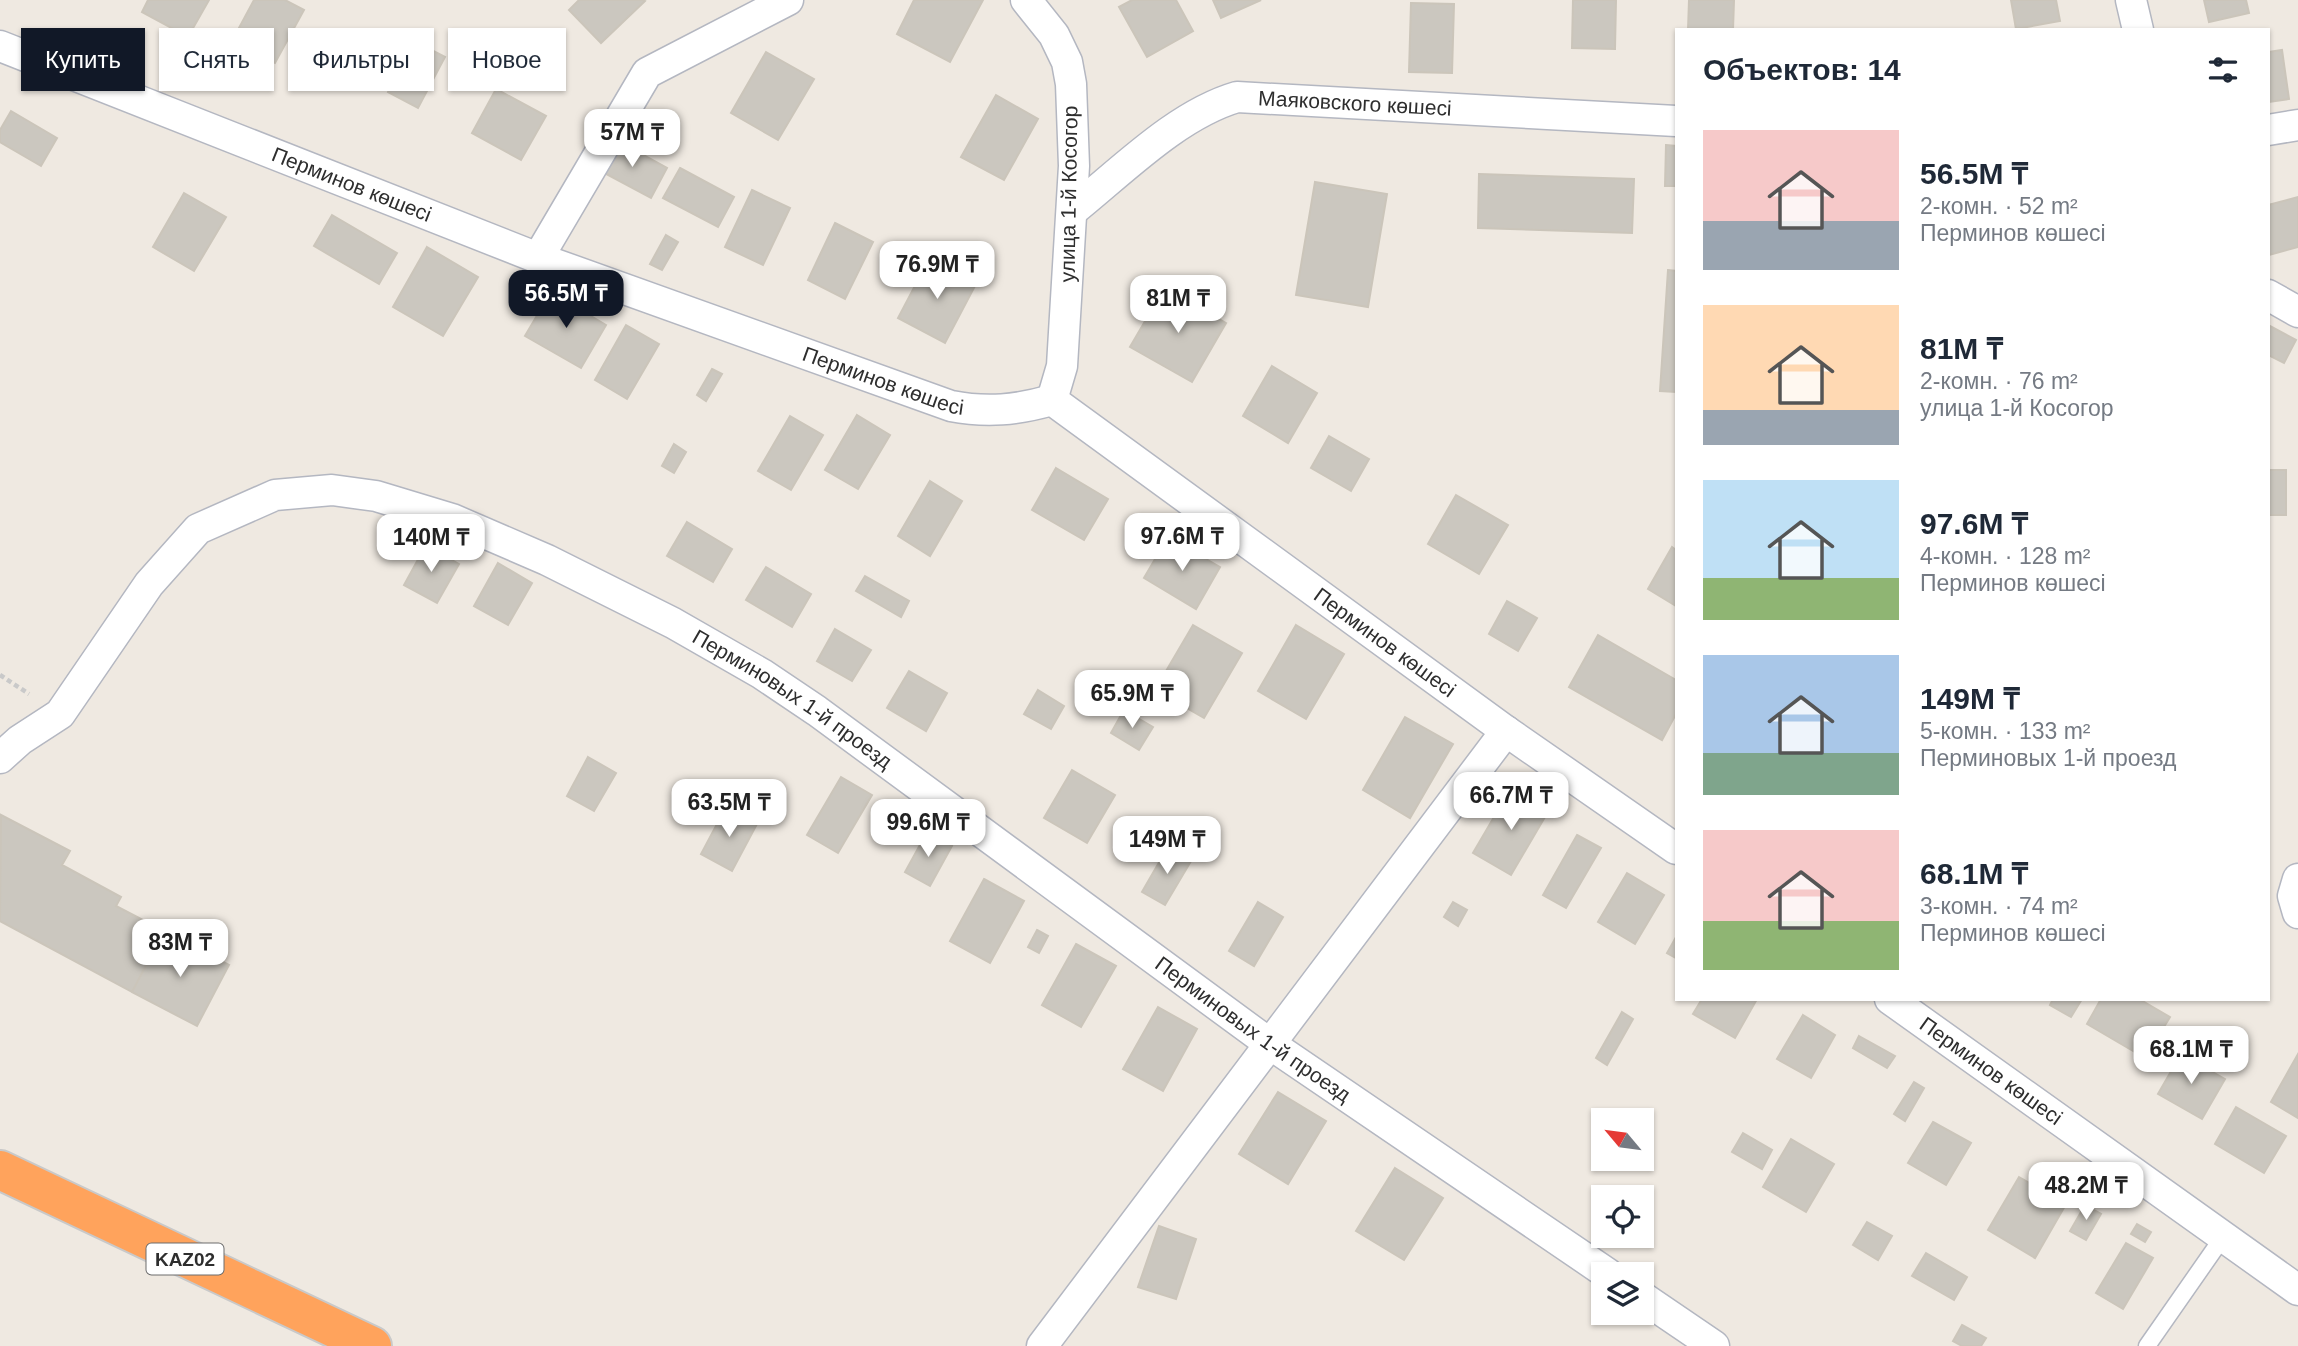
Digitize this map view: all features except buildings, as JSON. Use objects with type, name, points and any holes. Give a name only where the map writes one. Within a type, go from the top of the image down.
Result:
[{"type":"highway","name":"KAZ02","points":[[0,1170],[372,1346]]},
{"type":"street","points":[[538,258],[647,73],[788,0]]},
{"type":"street","name":"улица 1-й Косогор","points":[[1026,0],[1054,35],[1067,62],[1074,124],[1072,211],[1062,366],[1052,400]]},
{"type":"street","points":[[2131,0],[2138,28]]},
{"type":"street","name":"Перминов көшесі","points":[[0,46],[538,258],[951,406],[979,411],[1010,410],[1052,400],[1506,731],[1675,848]]},
{"type":"street","name":"Маяковского көшесі","points":[[1072,211],[1188,118],[1210,105],[1237,97],[1675,121]]},
{"type":"street","points":[[2270,130],[2298,125]]},
{"type":"street","points":[[2270,296],[2298,312]]},
{"type":"street","name":"Перминовых 1-й проезд","points":[[0,758],[20,740],[60,714],[149,584],[198,529],[275,495],[332,490],[376,496],[452,519],[547,560],[673,623],[762,674],[1270,1044],[1591,1262]]},
{"type":"street","points":[[1042,1346],[1506,731]]},
{"type":"street","points":[[2298,879],[2292,896],[2298,913]]},
{"type":"street","name":"Перминов көшесі","points":[[1892,1001],[2298,1290]]},
{"type":"street","points":[[1654,1305],[1714,1346]]},
{"type":"lane","points":[[2147,1346],[2223,1237]]}]
